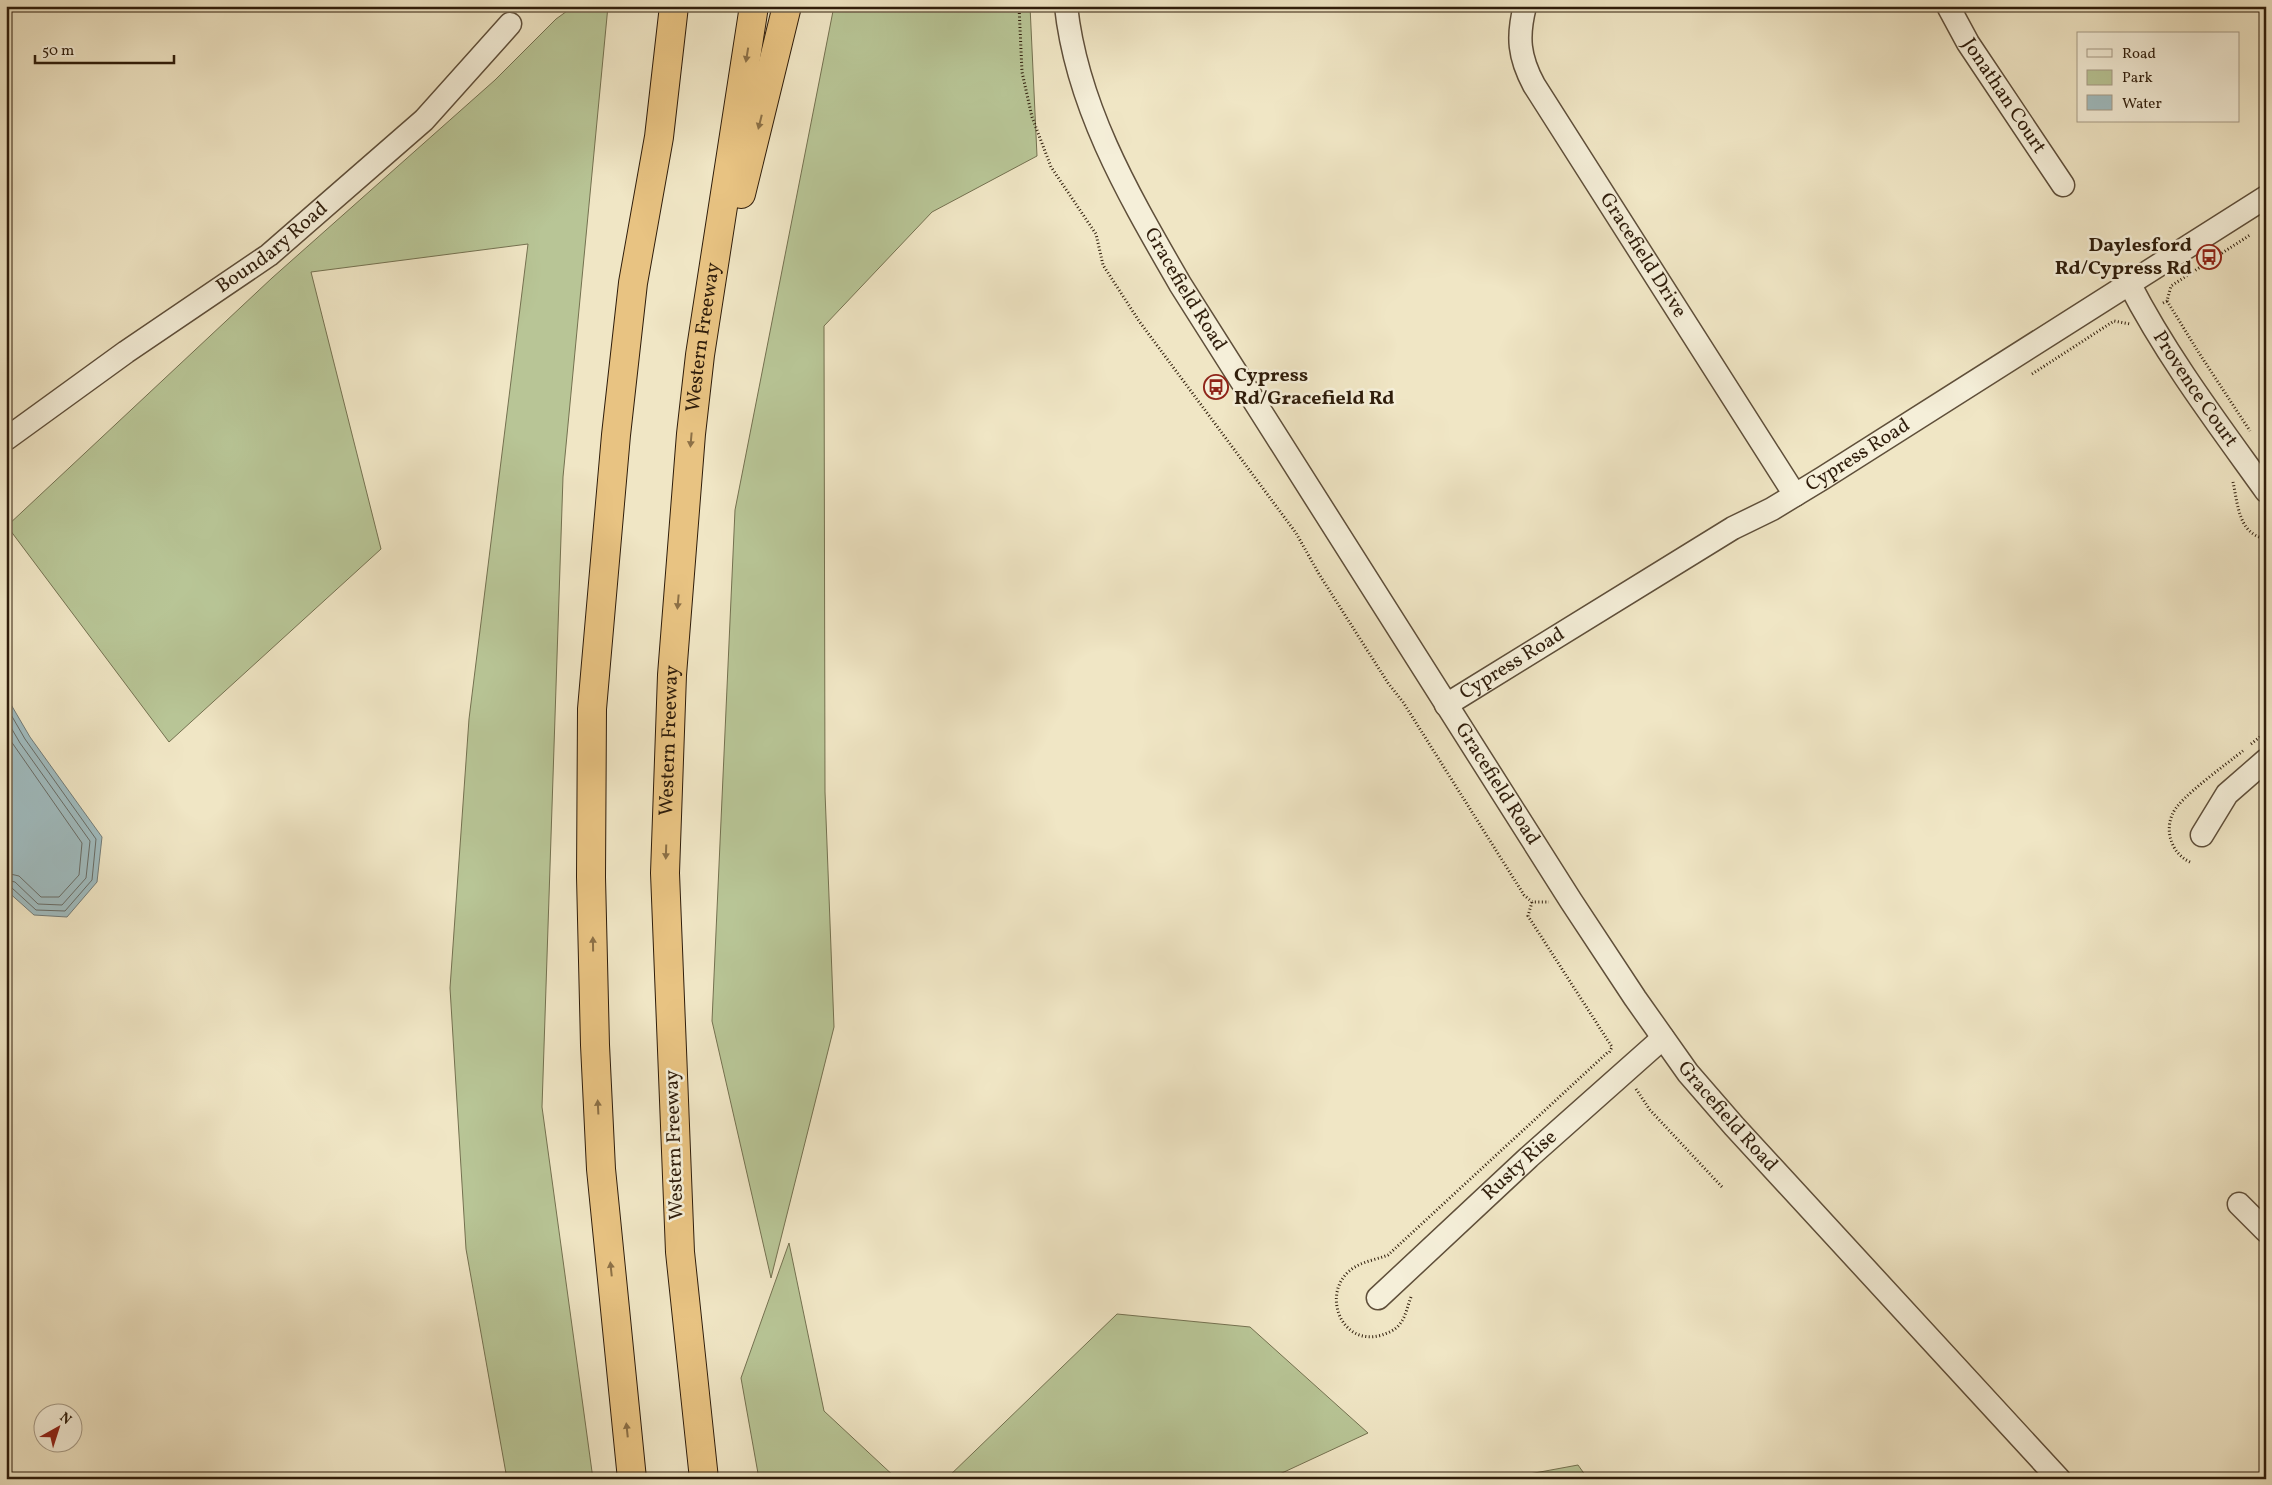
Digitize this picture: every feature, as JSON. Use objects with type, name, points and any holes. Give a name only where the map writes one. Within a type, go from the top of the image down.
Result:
[{"type":"highway","points":[[659,137],[661,6]]},
{"type":"highway","points":[[632,1479],[602,1179],[598,1121],[592,887],[592,709],[616,435],[633,283],[659,137],[674,6]]},
{"type":"highway","name":"Western Freeway","points":[[704,1479],[680,1252],[665,873],[672,675],[691,434],[700,355],[754,6]]},
{"type":"highway","points":[[700,355],[788,6]]},
{"type":"street","name":"Gracefield Road","points":[[1066,6],[1072,43],[1086,95],[1102,137],[1136,207],[1185,293],[1571,901],[1663,1038],[1688,1073],[1734,1126],[2059,1479]]},
{"type":"street","name":"Gracefield Drive","points":[[1525,6],[1521,25],[1520,50],[1530,76],[1795,495]]},
{"type":"street","name":"Jonathan Court","points":[[1948,6],[1968,43],[2063,186]]},
{"type":"street","name":"Boundary Road","points":[[6,439],[126,352],[269,255],[424,120],[510,24]]},
{"type":"street","name":"Cypress Road","points":[[1446,705],[1733,528],[1795,495],[2266,197]]},
{"type":"street","name":"Provence Court","points":[[2129,283],[2145,314],[2266,491]]},
{"type":"street","points":[[2202,835],[2227,794],[2266,760]]},
{"type":"street","name":"Rusty Rise","points":[[1378,1298],[1529,1157],[1663,1038]]},
{"type":"street","points":[[2240,1204],[2266,1231]]},
{"type":"path","points":[[1020,6],[1022,72],[1032,117],[1051,167],[1096,234],[1103,265],[1138,321],[1296,534],[1319,574],[1388,683],[1404,702],[1524,895],[1532,902],[1571,901]]},
{"type":"path","points":[[2167,300],[2251,432]]},
{"type":"green space","points":[[574,6],[608,6],[563,477],[542,1107],[593,1479],[507,1479],[466,1249],[450,988],[469,719],[528,244],[311,272],[381,549],[169,742],[7,526],[272,278],[495,80],[556,19]]},
{"type":"green space","points":[[834,6],[1030,6],[1037,156],[932,212],[824,326],[825,792],[834,1027],[771,1278],[712,1021],[735,510]]},
{"type":"green space","points":[[789,1243],[824,1411],[897,1479],[759,1479],[741,1378]]},
{"type":"green space","points":[[1117,1314],[1250,1327],[1368,1433],[1269,1479],[946,1479]]},
{"type":"green space","points":[[1578,1465],[1588,1479],[1502,1479]]},
{"type":"water","points":[[6,696],[30,737],[102,837],[97,882],[67,917],[34,915],[6,890]]},
{"type":"place","name":"Daylesford Rd/Cypress Rd","points":[[2209,257]]},
{"type":"place","name":"Cypress Rd/Gracefield Rd","points":[[1216,387]]}]
